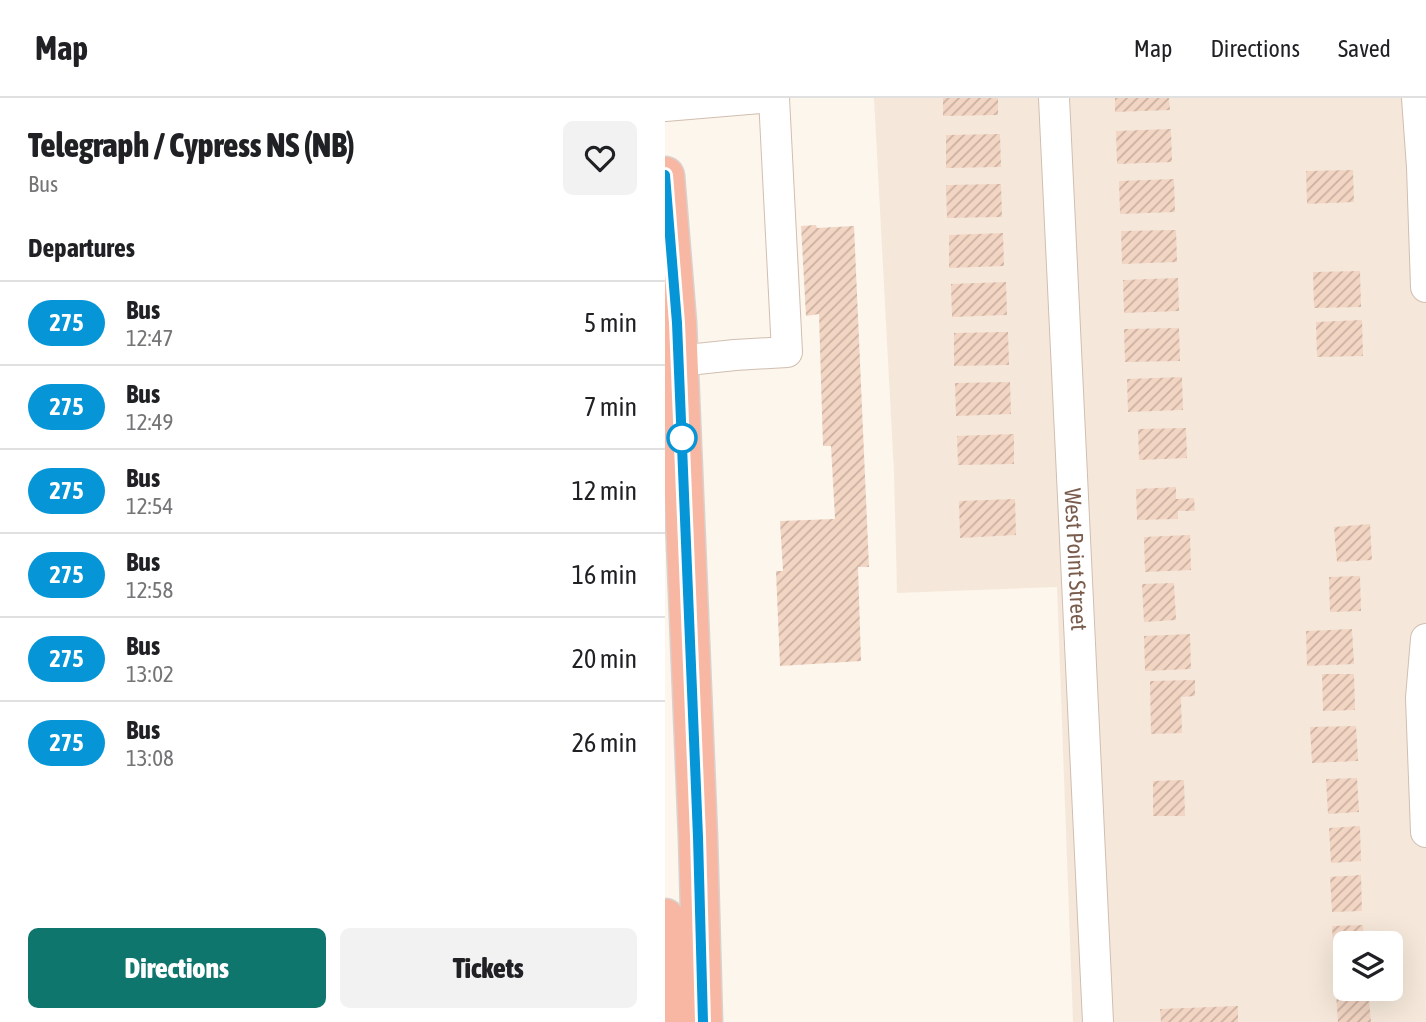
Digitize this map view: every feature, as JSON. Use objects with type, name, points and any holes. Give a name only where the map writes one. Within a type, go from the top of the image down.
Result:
[{"type":"highway","points":[[666,189],[677,323],[672,369],[698,837],[703,1022]]},
{"type":"highway","points":[[665,918],[672,1022]]},
{"type":"street","points":[[665,106],[761,98]]},
{"type":"street","points":[[672,369],[735,355],[787,352],[774,98]]},
{"type":"street","name":"West Point Street","points":[[1054,98],[1098,1022]]},
{"type":"street","points":[[1417,98],[1426,287]]},
{"type":"street","points":[[1426,639],[1421,698],[1426,832]]},
{"type":"shaded area","points":[[874,98],[1426,98],[1426,1022],[1073,1022],[1057,587],[897,593],[894,473]]},
{"type":"building","points":[[943,98],[998,98],[998,115],[943,116]]},
{"type":"building","points":[[1115,98],[1169,98],[1170,110],[1115,112]]},
{"type":"building","points":[[1171,129],[1172,162],[1117,164],[1116,131]]},
{"type":"building","points":[[1000,134],[1001,167],[946,168],[946,135]]},
{"type":"building","points":[[1353,170],[1354,202],[1307,204],[1306,171]]},
{"type":"building","points":[[1174,179],[1175,212],[1120,214],[1119,181]]},
{"type":"building","points":[[1001,184],[1002,217],[947,218],[946,185]]},
{"type":"building","points":[[816,225],[817,228],[854,226],[869,567],[858,567],[861,661],[780,666],[776,571],[783,571],[780,521],[835,519],[831,446],[823,446],[819,314],[806,316],[801,226]]},
{"type":"building","points":[[1176,230],[1177,262],[1122,264],[1121,231]]},
{"type":"building","points":[[1003,233],[1004,266],[949,268],[949,235]]},
{"type":"building","points":[[1360,271],[1361,307],[1314,308],[1313,272]]},
{"type":"building","points":[[1178,278],[1179,311],[1124,313],[1123,280]]},
{"type":"building","points":[[1006,282],[1007,315],[952,317],[951,284]]},
{"type":"building","points":[[1362,320],[1363,356],[1317,357],[1316,322]]},
{"type":"building","points":[[1179,328],[1180,361],[1125,362],[1124,329]]},
{"type":"building","points":[[1008,332],[1009,365],[954,366],[954,333]]},
{"type":"building","points":[[1182,377],[1183,410],[1128,412],[1127,379]]},
{"type":"building","points":[[1010,382],[1011,414],[956,416],[955,383]]},
{"type":"building","points":[[1186,428],[1187,458],[1139,460],[1138,429]]},
{"type":"building","points":[[1014,434],[1014,464],[958,465],[957,436]]},
{"type":"building","points":[[1176,487],[1176,499],[1194,498],[1195,511],[1178,511],[1178,519],[1137,520],[1136,489]]},
{"type":"building","points":[[1015,499],[1016,535],[960,538],[959,501]]},
{"type":"building","points":[[1370,524],[1372,560],[1337,562],[1334,527]]},
{"type":"building","points":[[1190,535],[1191,570],[1145,572],[1144,537]]},
{"type":"building","points":[[1360,576],[1361,611],[1330,612],[1329,577]]},
{"type":"building","points":[[1174,583],[1176,620],[1144,622],[1142,584]]},
{"type":"building","points":[[1352,629],[1354,664],[1307,666],[1306,631]]},
{"type":"building","points":[[1190,634],[1191,669],[1145,671],[1144,636]]},
{"type":"building","points":[[1322,674],[1354,674],[1355,710],[1323,711]]},
{"type":"building","points":[[1195,680],[1195,696],[1181,697],[1182,733],[1151,734],[1150,681]]},
{"type":"building","points":[[1356,726],[1358,761],[1312,763],[1310,727]]},
{"type":"building","points":[[1357,778],[1359,812],[1328,814],[1326,779]]},
{"type":"building","points":[[1184,780],[1185,816],[1153,816],[1153,781]]},
{"type":"building","points":[[1360,826],[1361,861],[1331,863],[1329,828]]},
{"type":"building","points":[[1361,875],[1362,911],[1332,912],[1330,877]]},
{"type":"building","points":[[1363,925],[1363,931],[1333,931],[1333,944],[1332,926]]},
{"type":"building","points":[[1337,1001],[1369,1001],[1371,1022],[1338,1022]]},
{"type":"building","points":[[1238,1006],[1238,1022],[1161,1022],[1160,1009]]},
{"type":"bus line","name":"275","points":[[665,175],[677,323],[703,1022]]}]
